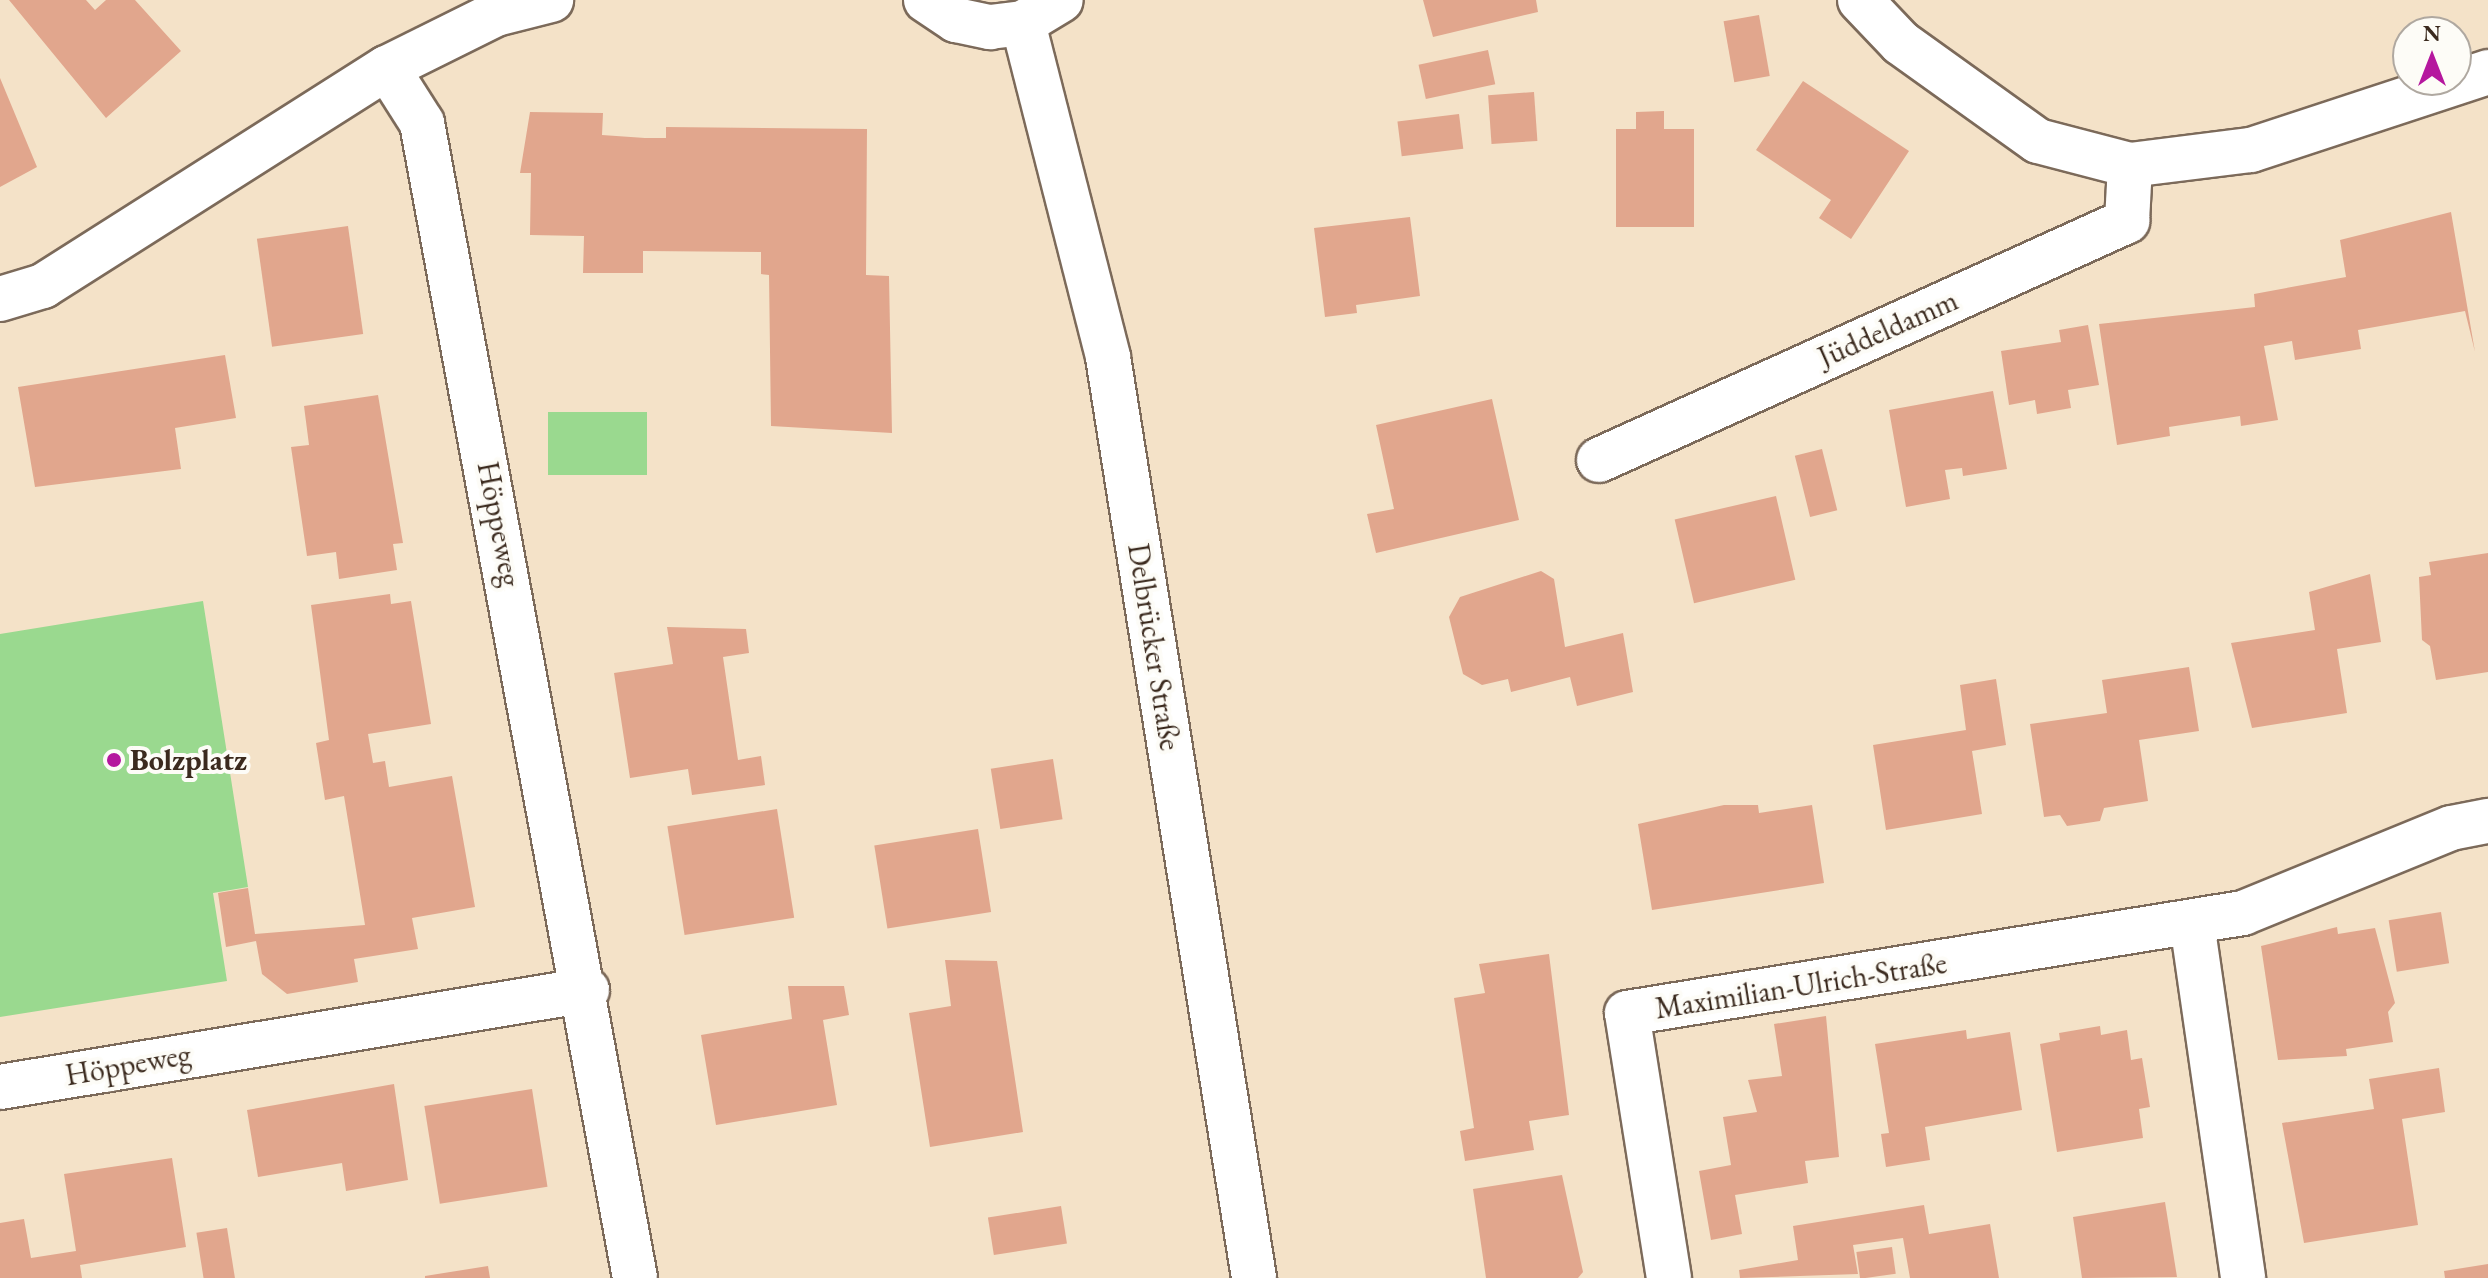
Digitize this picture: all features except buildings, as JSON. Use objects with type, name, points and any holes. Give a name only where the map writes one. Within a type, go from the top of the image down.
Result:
[{"type":"street","points":[[0,299],[43,286],[387,68],[496,14],[551,0]]},
{"type":"street","points":[[926,0],[956,20],[990,27],[1023,23],[1061,0]]},
{"type":"street","points":[[1860,0],[1901,43],[2038,141],[2130,165],[2251,150],[2488,72]]},
{"type":"street","name":"Delbrücker Straße","points":[[1023,23],[1108,357],[1254,1278]]},
{"type":"street","name":"Höppeweg","points":[[387,68],[422,123],[587,990],[635,1278]]},
{"type":"street","name":"Jüddeldamm","points":[[1599,460],[2127,221],[2130,165]]},
{"type":"street","name":"Maximilian-Ulrich-Straße","points":[[1669,1278],[1627,1013],[2243,913],[2451,828],[2488,821]]},
{"type":"street","points":[[2192,923],[2243,1278]]},
{"type":"street","name":"Höppeweg","points":[[0,1087],[587,990]]},
{"type":"green space","points":[[548,412],[647,412],[647,475],[548,475]]},
{"type":"green space","name":"Bolzplatz","points":[[203,601],[248,887],[213,893],[227,981],[0,1017],[0,634]]},
{"type":"place","name":"Bolzplatz","points":[[114,760]]}]
